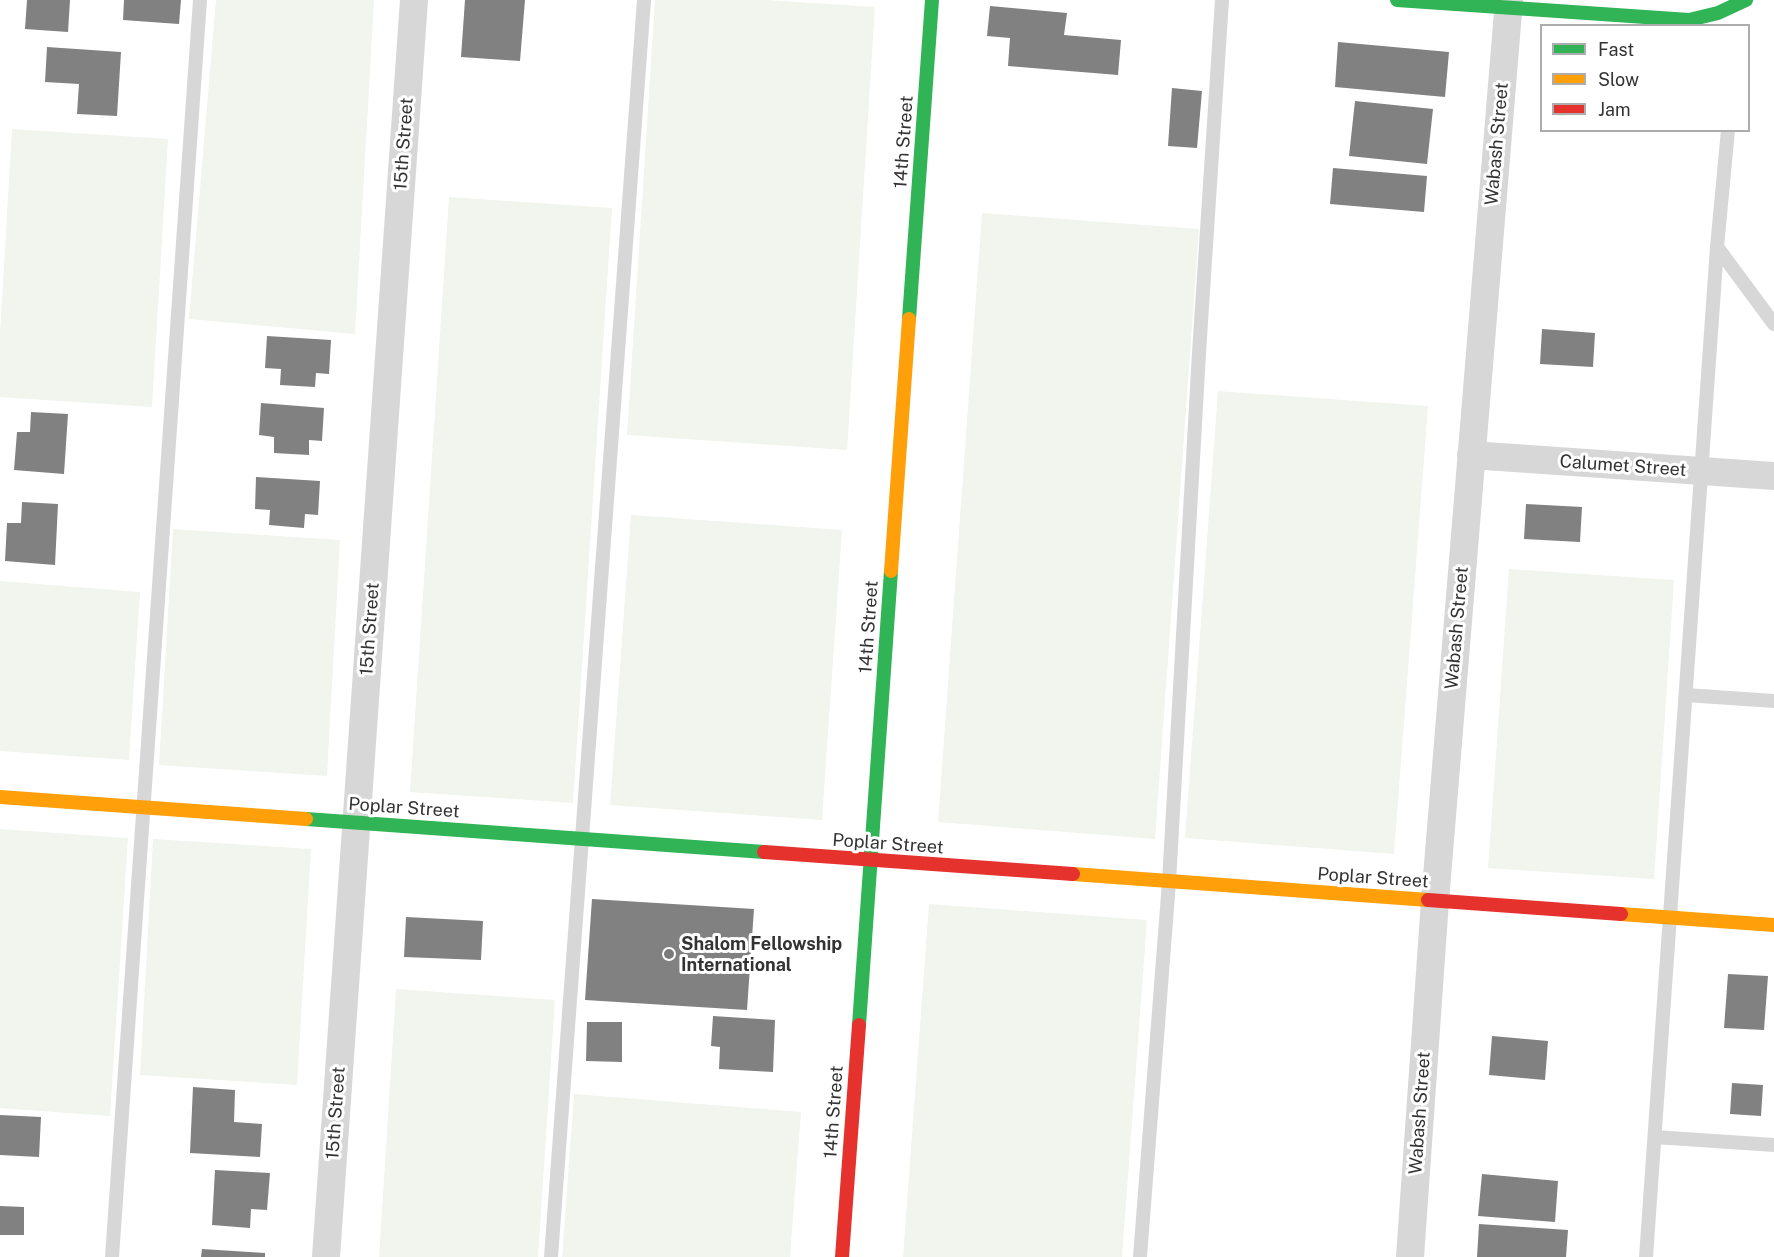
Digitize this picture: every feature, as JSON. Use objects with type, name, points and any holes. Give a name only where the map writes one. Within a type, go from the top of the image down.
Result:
[{"type":"street","name":"15th Street","points":[[326,1257],[414,0]]},
{"type":"street","name":"14th Street","points":[[842,1257],[932,0]]},
{"type":"street","points":[[1397,0],[1509,4],[1666,20],[1708,17],[1726,19],[1746,0]]},
{"type":"street","name":"Wabash Street","points":[[1410,1257],[1435,900],[1509,4]]},
{"type":"street","name":"Calumet Street","points":[[1471,455],[1774,476]]},
{"type":"street","name":"Poplar Street","points":[[0,797],[1774,925]]},
{"type":"lane","points":[[112,1257],[200,0]]},
{"type":"lane","points":[[551,1257],[644,0]]},
{"type":"lane","points":[[1140,1257],[1169,882],[1222,0]]},
{"type":"lane","points":[[1646,1257],[1717,247],[1728,132]]},
{"type":"lane","points":[[1717,247],[1774,324]]},
{"type":"lane","points":[[1686,695],[1774,701]]},
{"type":"lane","points":[[1655,1137],[1774,1146]]},
{"type":"shaded area","points":[[216,0],[374,0],[355,334],[189,319]]},
{"type":"shaded area","points":[[655,0],[767,0],[875,7],[847,450],[627,435]]},
{"type":"shaded area","points":[[12,129],[168,139],[152,407],[0,397],[0,334]]},
{"type":"shaded area","points":[[449,197],[612,208],[573,803],[410,792]]},
{"type":"shaded area","points":[[982,213],[1199,229],[1155,839],[938,822]]},
{"type":"shaded area","points":[[1218,391],[1428,406],[1394,854],[1185,838]]},
{"type":"shaded area","points":[[631,515],[842,530],[822,820],[610,805]]},
{"type":"shaded area","points":[[173,529],[340,540],[327,776],[159,765]]},
{"type":"shaded area","points":[[1509,569],[1674,580],[1654,879],[1488,868]]},
{"type":"shaded area","points":[[0,581],[140,592],[129,760],[0,751]]},
{"type":"shaded area","points":[[0,829],[128,838],[110,1116],[0,1108]]},
{"type":"shaded area","points":[[153,839],[311,849],[297,1085],[140,1075]]},
{"type":"shaded area","points":[[929,904],[1147,920],[1122,1257],[903,1257]]},
{"type":"shaded area","points":[[396,989],[555,1000],[538,1257],[379,1257]]},
{"type":"shaded area","points":[[574,1094],[801,1112],[790,1257],[562,1257]]},
{"type":"building","points":[[27,0],[70,0],[68,32],[25,29]]},
{"type":"building","points":[[124,0],[181,0],[179,24],[123,20]]},
{"type":"building","points":[[465,0],[525,0],[520,61],[461,57]]},
{"type":"building","points":[[990,6],[1067,13],[1064,35],[1121,40],[1118,75],[1008,66],[1010,38],[987,36]]},
{"type":"building","points":[[1338,42],[1449,52],[1445,97],[1335,87]]},
{"type":"building","points":[[47,47],[121,52],[117,116],[77,114],[79,84],[45,82]]},
{"type":"building","points":[[1172,88],[1202,91],[1197,148],[1168,146]]},
{"type":"building","points":[[1355,101],[1433,109],[1427,164],[1349,156]]},
{"type":"building","points":[[1333,168],[1427,176],[1424,212],[1330,204]]},
{"type":"building","points":[[1542,329],[1595,333],[1593,367],[1540,364]]},
{"type":"building","points":[[267,336],[331,340],[329,374],[316,373],[315,387],[280,385],[281,369],[265,368]]},
{"type":"building","points":[[261,403],[324,408],[322,441],[309,440],[309,455],[274,453],[274,437],[259,435]]},
{"type":"building","points":[[31,412],[68,414],[64,474],[14,470],[17,432],[30,432]]},
{"type":"building","points":[[256,477],[320,481],[318,515],[305,514],[304,528],[269,525],[270,510],[255,509]]},
{"type":"building","points":[[22,502],[58,504],[55,565],[5,561],[7,523],[21,523]]},
{"type":"building","points":[[1526,504],[1582,507],[1580,542],[1524,539]]},
{"type":"building","name":"Shalom Fellowship International","points":[[592,899],[754,909],[747,1010],[585,1000]]},
{"type":"building","points":[[406,917],[483,921],[481,960],[404,957]]},
{"type":"building","points":[[1728,974],[1768,976],[1764,1030],[1724,1028]]},
{"type":"building","points":[[713,1016],[775,1020],[773,1072],[719,1069],[720,1047],[711,1046]]},
{"type":"building","points":[[587,1022],[622,1022],[622,1062],[586,1061]]},
{"type":"building","points":[[1492,1036],[1548,1041],[1545,1080],[1489,1075]]},
{"type":"building","points":[[1732,1083],[1763,1085],[1761,1116],[1730,1114]]},
{"type":"building","points":[[193,1087],[235,1090],[234,1122],[262,1124],[260,1157],[190,1153]]},
{"type":"building","points":[[0,1115],[41,1117],[39,1157],[0,1155]]},
{"type":"building","points":[[215,1170],[270,1173],[267,1210],[251,1209],[250,1228],[212,1225]]},
{"type":"building","points":[[1482,1174],[1558,1181],[1555,1222],[1478,1216]]},
{"type":"building","points":[[0,1206],[24,1207],[24,1235],[0,1235]]},
{"type":"building","points":[[1479,1224],[1568,1230],[1566,1257],[1477,1257]]},
{"type":"building","points":[[202,1249],[265,1253],[265,1257],[201,1257]]},
{"type":"traffic: fast","points":[[909,319],[932,0]]},
{"type":"traffic: fast","points":[[1397,0],[1689,20],[1718,13],[1746,0]]},
{"type":"traffic: fast","points":[[859,1025],[891,571]]},
{"type":"traffic: fast","points":[[306,819],[764,852]]},
{"type":"traffic: slow","points":[[891,571],[909,319]]},
{"type":"traffic: slow","points":[[0,797],[306,819]]},
{"type":"traffic: slow","points":[[1073,874],[1428,900]]},
{"type":"traffic: slow","points":[[1621,914],[1774,925]]},
{"type":"traffic: jam","points":[[764,852],[1073,874]]},
{"type":"traffic: jam","points":[[1428,900],[1621,914]]},
{"type":"traffic: jam","points":[[842,1257],[859,1025]]},
{"type":"place","name":"Shalom Fellowship International","points":[[669,954]]}]
